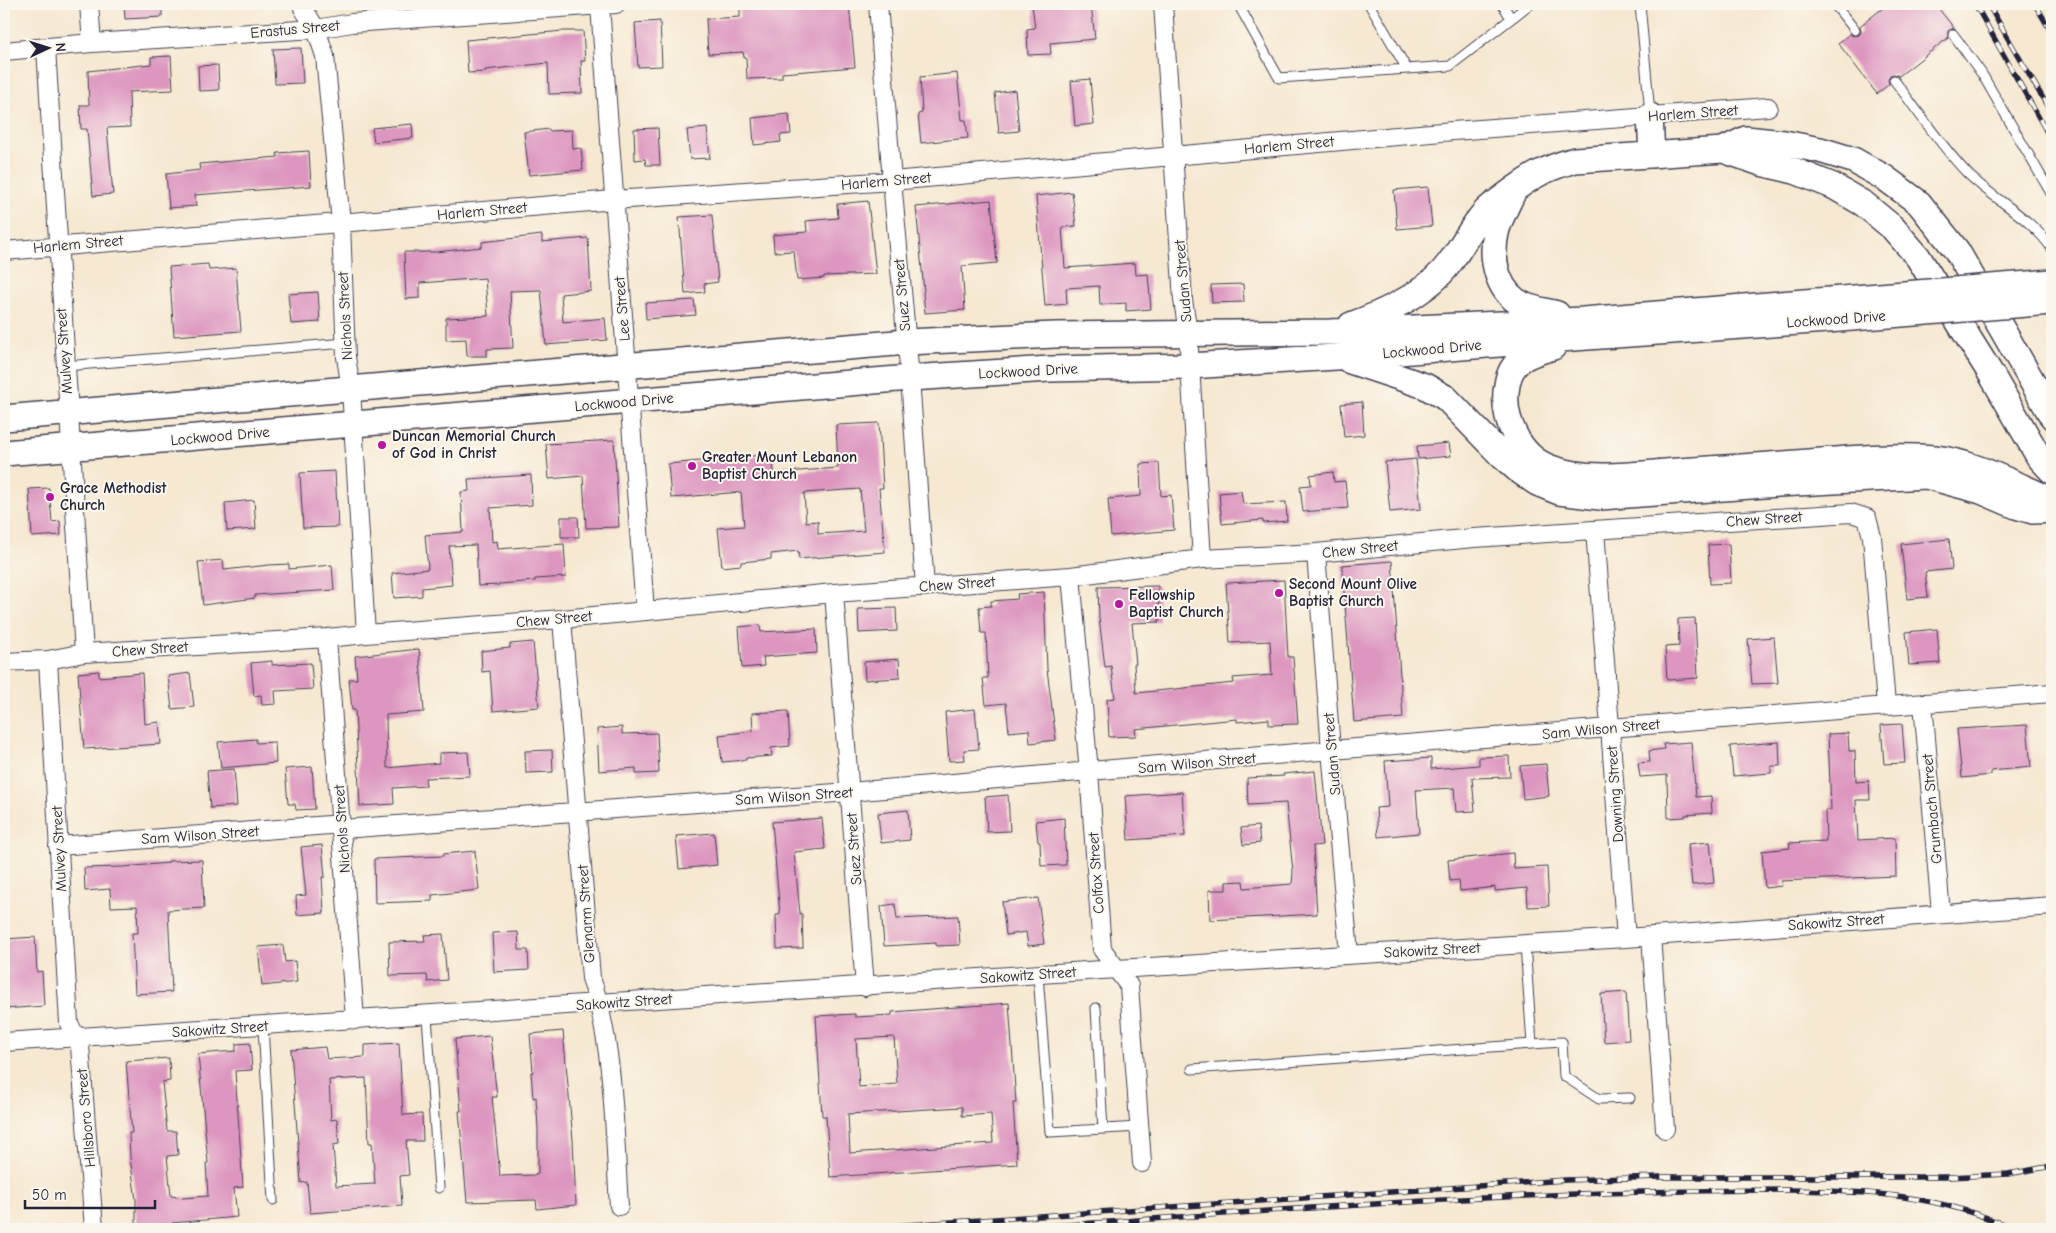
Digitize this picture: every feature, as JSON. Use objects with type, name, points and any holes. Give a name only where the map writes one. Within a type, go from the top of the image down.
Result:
[{"type":"main road","points":[[1650,116],[1652,155]]},
{"type":"main road","points":[[1330,332],[1376,316],[1411,297],[1436,278],[1466,242],[1485,212],[1531,176],[1575,160],[1723,150],[1746,139],[1784,143],[1820,150],[1853,160],[1885,178],[1919,203],[1957,251],[2052,416]]},
{"type":"main road","points":[[1723,150],[1761,163],[1794,171],[1833,186],[1864,204],[1893,228],[1918,257],[1991,374],[2048,459]]},
{"type":"main road","points":[[1514,190],[1496,233],[1494,252],[1497,275],[1507,294],[1526,306],[1585,328]]},
{"type":"main road","name":"Lockwood Drive","points":[[1822,311],[2052,282]]},
{"type":"main road","name":"Lockwood Drive","points":[[4,453],[910,378],[1050,369],[1188,366],[1336,357],[1585,328],[1822,311],[2052,302]]},
{"type":"main road","points":[[1585,328],[1526,355],[1509,374],[1505,395],[1508,420],[1516,437],[1529,456],[1548,468],[1573,474],[1619,476],[1875,457],[1937,458],[1975,468],[2052,500]]},
{"type":"main road","name":"Lockwood Drive","points":[[4,418],[907,342],[1055,335],[1585,328]]},
{"type":"main road","points":[[1336,357],[1426,386],[1446,398],[1518,470],[1537,483],[1558,492],[1600,496],[1926,476],[1981,491],[2025,509],[2033,511],[2052,510]]},
{"type":"street","points":[[89,4],[92,43]]},
{"type":"street","name":"Nichols Street","points":[[303,4],[303,8],[316,29],[325,56],[341,223],[346,343],[366,634]]},
{"type":"street","name":"Suez Street","points":[[878,4],[910,378],[925,587]]},
{"type":"street","name":"Sudan Street","points":[[1163,4],[1183,300],[1188,333],[1188,366],[1202,559]]},
{"type":"street","name":"Erastus Street","points":[[4,51],[92,43],[316,29],[352,23],[505,8],[608,5]]},
{"type":"street","name":"Lee Street","points":[[608,5],[614,200],[645,611]]},
{"type":"street","name":"Mulvey Street","points":[[46,48],[84,653]]},
{"type":"street","name":"Harlem Street","points":[[4,250],[614,200],[892,181],[1453,131],[1768,108]]},
{"type":"street","name":"Chew Street","points":[[4,662],[48,660],[84,653],[327,638],[562,619],[834,593],[1071,576],[1202,559],[1316,553],[1474,538],[1851,513],[1867,518],[1872,537],[1886,705]]},
{"type":"street","name":"Downing Street","points":[[1595,530],[1626,938]]},
{"type":"street","name":"Sudan Street","points":[[1316,553],[1349,954]]},
{"type":"street","name":"Colfax Street","points":[[1071,576],[1089,772],[1102,949],[1129,986],[1142,1162]]},
{"type":"street","name":"Suez Street","points":[[834,593],[865,987]]},
{"type":"street","name":"Glenarm Street","points":[[562,619],[591,978],[600,1004],[607,1036],[619,1206]]},
{"type":"street","name":"Nichols Street","points":[[327,638],[355,1020]]},
{"type":"street","name":"Mulvey Street","points":[[48,660],[69,1023],[77,1038]]},
{"type":"street","name":"Sam Wilson Street","points":[[58,846],[850,792],[1331,750],[2052,693]]},
{"type":"street","name":"Grumbach Street","points":[[1924,704],[1941,914]]},
{"type":"street","name":"Sakowitz Street","points":[[4,1042],[427,1016],[1349,954],[1626,938],[2052,906]]},
{"type":"street","points":[[1651,936],[1665,1129]]},
{"type":"street","name":"Hillsboro Street","points":[[77,1038],[80,1046],[94,1229]]},
{"type":"lane","points":[[1238,4],[1279,78],[1450,66],[1530,4]]},
{"type":"lane","points":[[1368,4],[1406,69]]},
{"type":"lane","points":[[1502,4],[1511,18]]},
{"type":"lane","points":[[1640,4],[1650,116]]},
{"type":"lane","points":[[1834,4],[1855,30]]},
{"type":"lane","points":[[1953,34],[1982,74],[2052,195]]},
{"type":"lane","points":[[1894,80],[1968,173],[2034,228],[2052,249]]},
{"type":"lane","points":[[65,366],[346,343]]},
{"type":"lane","points":[[1525,944],[1532,1044]]},
{"type":"lane","points":[[1038,975],[1050,1132],[1139,1127]]},
{"type":"lane","points":[[1096,1008],[1103,1129]]},
{"type":"lane","points":[[427,1016],[439,1188]]},
{"type":"lane","points":[[262,1026],[273,1200]]},
{"type":"lane","points":[[1192,1069],[1562,1042],[1564,1076],[1599,1099],[1630,1098]]},
{"type":"building","points":[[124,4],[162,4],[162,17],[125,19]]},
{"type":"building","points":[[788,4],[849,4],[855,67],[782,73],[782,78],[747,79],[746,57],[744,57],[743,52],[708,54],[706,19],[740,17],[740,8]]},
{"type":"building","points":[[1032,4],[1091,4],[1095,39],[1050,43],[1051,54],[1028,55],[1027,29],[1035,28]]},
{"type":"building","points":[[1888,4],[1935,4],[1954,28],[1948,31],[1948,38],[1899,76],[1890,75],[1889,84],[1877,94],[1838,43],[1850,34],[1853,36],[1859,35],[1861,32],[1860,26]]},
{"type":"building","points":[[660,21],[662,66],[638,67],[635,23]]},
{"type":"building","points":[[563,31],[583,31],[585,61],[581,61],[582,93],[549,94],[548,63],[468,73],[466,40]]},
{"type":"building","points":[[301,48],[303,83],[275,84],[273,49]]},
{"type":"building","points":[[171,56],[173,90],[129,92],[130,127],[107,128],[113,194],[93,196],[87,129],[81,129],[80,105],[89,105],[88,71],[151,64],[151,57]]},
{"type":"building","points":[[218,65],[219,90],[199,91],[198,66]]},
{"type":"building","points":[[957,73],[962,120],[966,120],[968,138],[921,143],[918,114],[922,113],[920,77]]},
{"type":"building","points":[[1090,79],[1094,124],[1075,126],[1071,81]]},
{"type":"building","points":[[1015,90],[1019,131],[999,133],[995,93]]},
{"type":"building","points":[[789,114],[791,134],[780,135],[781,142],[754,145],[752,118]]},
{"type":"building","points":[[412,124],[413,138],[374,142],[372,128]]},
{"type":"building","points":[[658,128],[660,165],[646,165],[645,159],[635,160],[634,129]]},
{"type":"building","points":[[707,128],[710,158],[690,159],[687,130]]},
{"type":"building","points":[[549,129],[549,131],[572,130],[573,149],[581,148],[583,170],[529,175],[524,132]]},
{"type":"building","points":[[309,151],[311,186],[195,195],[196,206],[169,208],[166,174],[200,170],[199,164],[278,157],[277,153]]},
{"type":"building","points":[[1428,187],[1432,226],[1397,229],[1394,190]]},
{"type":"building","points":[[1072,192],[1076,226],[1062,227],[1065,268],[1135,263],[1136,275],[1148,274],[1151,309],[1126,311],[1126,303],[1100,305],[1099,286],[1066,288],[1067,304],[1045,306],[1036,196]]},
{"type":"building","points":[[991,200],[997,263],[962,266],[965,310],[925,313],[916,207]]},
{"type":"building","points":[[868,201],[876,274],[824,276],[824,278],[797,280],[794,251],[774,252],[773,235],[807,232],[806,221],[838,218],[837,204]]},
{"type":"building","points":[[712,215],[718,282],[704,284],[705,292],[685,294],[679,217]]},
{"type":"building","points":[[542,235],[542,242],[588,238],[591,291],[561,294],[563,322],[605,318],[607,340],[546,345],[541,290],[510,291],[513,348],[487,349],[487,356],[467,356],[466,339],[446,340],[446,318],[488,316],[485,278],[420,283],[420,298],[406,299],[404,252],[436,252],[482,247],[482,242]]},
{"type":"building","points":[[208,264],[209,270],[236,268],[241,331],[174,336],[169,267]]},
{"type":"building","points":[[1243,284],[1244,302],[1212,303],[1211,285]]},
{"type":"building","points":[[318,292],[320,322],[291,324],[288,294]]},
{"type":"building","points":[[694,300],[696,315],[646,319],[645,303]]},
{"type":"building","points":[[1362,402],[1364,435],[1344,437],[1341,404]]},
{"type":"building","points":[[879,423],[883,488],[879,488],[885,552],[799,559],[798,551],[771,554],[771,559],[741,562],[741,565],[722,567],[718,528],[744,526],[741,492],[671,498],[668,464],[773,454],[774,473],[838,468],[836,425]],"holes":[[[860,489],[864,531],[818,534],[818,521],[806,522],[804,493]]]},
{"type":"building","points":[[614,440],[619,527],[586,528],[583,476],[549,479],[546,444]]},
{"type":"building","points":[[1449,443],[1451,456],[1418,459],[1417,446]]},
{"type":"building","points":[[1416,459],[1421,509],[1390,512],[1385,462]]},
{"type":"building","points":[[1159,463],[1161,496],[1171,495],[1174,530],[1111,536],[1108,499],[1141,496],[1140,464]]},
{"type":"building","points":[[335,471],[338,527],[303,528],[300,473]]},
{"type":"building","points":[[1333,472],[1334,482],[1345,481],[1348,508],[1303,512],[1300,486],[1311,485],[1310,475]]},
{"type":"building","points":[[531,475],[532,505],[490,508],[492,542],[497,541],[498,549],[564,544],[566,577],[478,586],[476,545],[449,546],[452,585],[422,588],[422,596],[394,598],[392,573],[428,569],[425,535],[463,532],[461,492],[469,491],[468,479]]},
{"type":"building","points":[[49,488],[52,522],[60,521],[61,535],[32,537],[29,489]]},
{"type":"building","points":[[1241,491],[1243,504],[1286,502],[1287,521],[1263,523],[1263,520],[1222,524],[1219,493]]},
{"type":"building","points":[[254,500],[256,529],[227,531],[225,503]]},
{"type":"building","points":[[561,517],[578,517],[579,537],[561,537]]},
{"type":"building","points":[[1949,539],[1952,569],[1925,572],[1928,597],[1907,599],[1901,544]]},
{"type":"building","points":[[1729,544],[1731,583],[1710,584],[1708,545]]},
{"type":"building","points":[[223,560],[224,570],[289,564],[289,569],[332,565],[334,590],[255,595],[255,598],[203,605],[198,562]]},
{"type":"building","points":[[1392,561],[1403,718],[1354,722],[1342,565]]},
{"type":"building","points":[[1284,580],[1288,657],[1293,657],[1298,724],[1269,725],[1269,719],[1237,722],[1237,719],[1135,729],[1136,736],[1109,737],[1107,699],[1115,698],[1111,666],[1105,667],[1099,618],[1098,587],[1158,586],[1159,622],[1132,623],[1136,664],[1134,664],[1136,693],[1234,683],[1233,678],[1272,675],[1270,641],[1230,643],[1226,583]]},
{"type":"building","points":[[1044,592],[1047,669],[1056,740],[1030,743],[1029,730],[1009,732],[1006,703],[986,705],[983,678],[988,678],[986,633],[981,633],[979,607],[991,606],[991,601],[1018,599],[1017,594]]},
{"type":"building","points":[[896,608],[897,631],[859,633],[858,609]]},
{"type":"building","points":[[1695,618],[1698,678],[1667,680],[1665,647],[1679,646],[1678,619]]},
{"type":"building","points":[[760,625],[761,632],[816,629],[817,653],[763,657],[764,666],[742,668],[739,627]]},
{"type":"building","points":[[1937,629],[1940,663],[1909,665],[1906,632]]},
{"type":"building","points":[[1774,637],[1778,683],[1752,684],[1748,639]]},
{"type":"building","points":[[533,642],[539,707],[493,711],[490,671],[482,672],[481,651],[510,648],[510,644]]},
{"type":"building","points":[[419,649],[424,712],[386,715],[387,768],[439,763],[439,753],[468,752],[470,776],[425,778],[426,786],[393,788],[394,804],[360,806],[355,710],[352,710],[349,679],[357,679],[355,656]]},
{"type":"building","points":[[899,659],[900,678],[865,680],[864,662]]},
{"type":"building","points":[[272,661],[272,665],[311,663],[313,689],[275,691],[276,704],[262,705],[261,695],[254,696],[251,663]]},
{"type":"building","points":[[99,671],[99,677],[142,673],[145,724],[159,722],[161,744],[84,749],[78,673]]},
{"type":"building","points":[[190,673],[194,707],[172,709],[168,676]]},
{"type":"building","points":[[975,709],[979,749],[964,750],[965,760],[949,761],[945,712]]},
{"type":"building","points":[[788,711],[790,746],[771,748],[772,756],[722,762],[719,735],[753,731],[752,713]]},
{"type":"building","points":[[1902,724],[1905,763],[1884,764],[1881,725]]},
{"type":"building","points":[[2027,725],[2031,767],[1991,771],[1991,775],[1962,778],[1957,729]]},
{"type":"building","points":[[622,727],[622,734],[657,733],[659,773],[636,774],[636,768],[599,771],[597,729]]},
{"type":"building","points":[[1848,733],[1849,751],[1855,751],[1856,782],[1869,781],[1870,800],[1856,800],[1858,840],[1895,838],[1896,876],[1781,881],[1782,886],[1765,888],[1762,851],[1790,848],[1789,843],[1826,841],[1825,810],[1831,810],[1828,734]]},
{"type":"building","points":[[256,739],[256,743],[275,742],[276,763],[221,768],[218,742]]},
{"type":"building","points":[[1691,742],[1696,797],[1711,796],[1712,813],[1668,818],[1667,775],[1640,777],[1638,763],[1650,762],[1649,751],[1664,749],[1663,744]]},
{"type":"building","points":[[1779,742],[1780,766],[1771,766],[1771,773],[1733,776],[1730,746]]},
{"type":"building","points":[[552,750],[553,772],[526,773],[525,751]]},
{"type":"building","points":[[1509,756],[1510,777],[1472,778],[1475,811],[1456,812],[1454,788],[1416,790],[1419,833],[1378,837],[1376,808],[1388,807],[1385,761],[1431,758],[1431,769],[1479,765],[1479,757]]},
{"type":"building","points":[[1546,764],[1549,796],[1523,799],[1520,766]]},
{"type":"building","points":[[312,767],[315,809],[296,810],[295,804],[288,804],[285,769]]},
{"type":"building","points":[[234,769],[237,806],[210,808],[207,771]]},
{"type":"building","points":[[1315,771],[1322,845],[1313,846],[1317,914],[1210,920],[1209,890],[1226,890],[1226,882],[1243,881],[1244,888],[1292,884],[1293,872],[1286,803],[1248,805],[1247,778],[1284,776],[1283,774]]},
{"type":"building","points":[[1182,792],[1185,836],[1128,840],[1125,796]]},
{"type":"building","points":[[1008,795],[1010,831],[987,832],[985,797]]},
{"type":"building","points":[[908,810],[910,840],[881,843],[878,813]]},
{"type":"building","points":[[822,818],[825,849],[794,852],[800,914],[802,914],[803,948],[777,949],[776,915],[780,915],[772,822]]},
{"type":"building","points":[[1064,818],[1066,865],[1041,866],[1040,842],[1038,842],[1036,821]]},
{"type":"building","points":[[1258,826],[1260,843],[1243,845],[1241,828]]},
{"type":"building","points":[[714,833],[717,865],[679,869],[676,836]]},
{"type":"building","points":[[1710,842],[1714,883],[1692,885],[1688,844]]},
{"type":"building","points":[[322,845],[325,877],[322,877],[324,913],[297,915],[296,896],[306,895],[301,847]]},
{"type":"building","points":[[475,851],[479,890],[432,895],[432,901],[375,903],[374,859],[443,856],[443,854]]},
{"type":"building","points":[[1513,853],[1514,869],[1547,867],[1549,906],[1528,907],[1527,888],[1495,891],[1495,887],[1460,891],[1459,880],[1450,881],[1448,860]]},
{"type":"building","points":[[202,860],[204,908],[168,910],[172,992],[135,994],[132,933],[138,933],[137,906],[111,907],[110,889],[85,891],[84,868],[123,867],[168,863],[168,861]]},
{"type":"building","points":[[1038,898],[1044,944],[1028,946],[1026,932],[1006,935],[1002,902]]},
{"type":"building","points":[[895,904],[897,919],[958,916],[960,945],[936,946],[936,943],[884,946],[881,906]]},
{"type":"building","points":[[518,932],[519,950],[528,950],[529,970],[494,972],[492,933]]},
{"type":"building","points":[[443,934],[447,980],[428,982],[427,975],[390,976],[389,942],[425,941],[424,935]]},
{"type":"building","points":[[35,937],[37,972],[42,971],[44,1006],[4,1009],[4,939]]},
{"type":"building","points":[[283,945],[285,962],[295,961],[297,982],[262,986],[258,947]]},
{"type":"building","points":[[1626,992],[1629,1040],[1604,1042],[1601,994]]},
{"type":"building","points":[[1009,1003],[1016,1103],[1013,1103],[1017,1164],[830,1177],[826,1116],[822,1116],[816,1016],[855,1014],[855,1017],[892,1015],[892,1012]],"holes":[[[894,1037],[897,1084],[859,1087],[856,1039]],[[962,1107],[962,1116],[991,1114],[993,1143],[850,1153],[848,1114]]]},
{"type":"building","points":[[563,1031],[573,1140],[576,1205],[537,1209],[536,1200],[467,1202],[455,1039],[490,1036],[497,1097],[492,1097],[500,1176],[534,1175],[538,1174],[538,1128],[536,1097],[533,1098],[530,1034]]},
{"type":"building","points":[[250,1043],[252,1070],[235,1071],[243,1187],[234,1188],[237,1217],[172,1223],[173,1225],[136,1226],[136,1200],[130,1158],[129,1133],[132,1133],[126,1061],[169,1058],[170,1081],[162,1082],[167,1131],[176,1131],[178,1155],[167,1156],[171,1196],[183,1198],[208,1196],[206,1163],[208,1163],[198,1054],[236,1051],[236,1044]]},
{"type":"building","points":[[399,1043],[403,1115],[422,1114],[423,1141],[406,1141],[409,1175],[400,1176],[402,1206],[310,1213],[307,1182],[301,1183],[291,1050],[325,1047],[327,1059],[365,1057],[365,1045]],"holes":[[[366,1078],[369,1143],[372,1143],[375,1184],[336,1186],[333,1145],[339,1144],[337,1119],[331,1120],[329,1080]]]},
{"type":"railway","points":[[1975,4],[2052,141]]},
{"type":"railway","points":[[1988,4],[2052,114]]},
{"type":"railway","points":[[2035,4],[2052,33]]},
{"type":"railway","points":[[2048,4],[2052,11]]},
{"type":"railway","points":[[849,1229],[1566,1180],[1660,1177],[1950,1177],[2008,1174],[2052,1166]]},
{"type":"railway","points":[[1008,1229],[1484,1198],[1732,1190],[1846,1192],[1902,1197],[1958,1208],[2014,1229]]},
{"type":"place","name":"Duncan Memorial Church of God in Christ","points":[[382,445]]},
{"type":"place","name":"Greater Mount Lebanon Baptist Church","points":[[692,466]]},
{"type":"place","name":"Grace Methodist Church","points":[[50,497]]},
{"type":"place","name":"Second Mount Olive Baptist Church","points":[[1279,593]]},
{"type":"place","name":"Fellowship Baptist Church","points":[[1119,604]]}]
